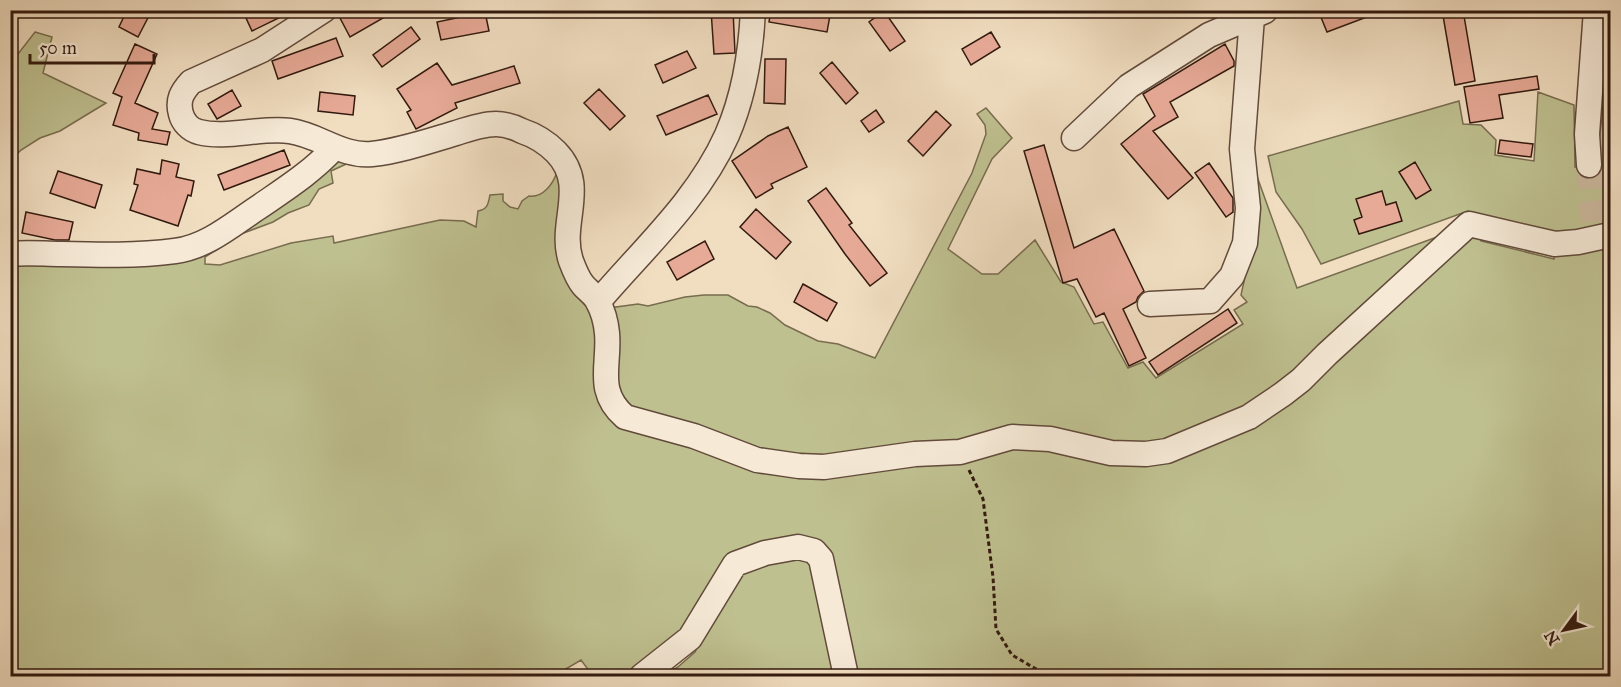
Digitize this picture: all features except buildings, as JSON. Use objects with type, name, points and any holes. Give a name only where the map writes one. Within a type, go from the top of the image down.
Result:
[{"type":"street","points":[[324,10],[262,50],[191,82],[182,91],[178,105],[182,119],[191,129],[200,132],[289,131],[319,139],[334,148],[353,153],[371,154],[413,146],[494,124],[509,126],[539,139],[564,160],[570,173],[573,188],[568,241],[570,258],[582,284],[598,302],[607,334],[606,387],[617,410],[625,417],[694,436],[757,460],[776,464],[824,467],[915,454],[960,452],[995,441],[1021,437],[1050,439],[1111,453],[1146,454],[1167,451],[1249,417],[1283,394],[1301,380],[1351,331],[1469,224],[1555,244],[1611,235]]},
{"type":"street","points":[[598,302],[688,200],[719,151],[733,120],[745,82],[753,10]]},
{"type":"street","points":[[1589,165],[1587,134],[1596,10]]},
{"type":"street","points":[[1074,138],[1129,86],[1209,35],[1260,14],[1242,149],[1248,208],[1245,243],[1232,276],[1210,301],[1150,304]]},
{"type":"street","points":[[10,254],[153,253],[194,247],[213,238],[302,177],[334,148]]},
{"type":"street","points":[[642,676],[690,638],[735,564],[765,553],[798,547],[814,551],[821,559],[846,676]]},
{"type":"path","points":[[960,452],[983,499],[993,577],[996,629],[1012,655],[1048,676]]},
{"type":"green space","points":[[35,32],[52,37],[43,73],[106,103],[60,131],[40,138],[21,150],[11,160],[11,53],[18,54]]},
{"type":"green space","points":[[1538,92],[1574,105],[1575,167],[1596,167],[1603,108],[1610,111],[1610,227],[1551,236],[1468,211],[1321,264],[1302,229],[1276,192],[1268,156],[1459,101],[1463,124],[1481,125],[1496,140],[1495,155],[1534,161]]},
{"type":"green space","points":[[986,108],[1012,138],[992,159],[948,249],[982,274],[998,274],[1035,240],[1061,282],[1074,287],[1094,324],[1103,322],[1128,368],[1143,362],[1156,378],[1243,324],[1234,310],[1247,302],[1241,295],[1252,245],[1254,168],[1297,288],[1448,233],[1430,253],[1247,410],[1160,446],[976,442],[837,459],[780,457],[621,408],[609,308],[638,304],[648,306],[685,297],[728,295],[748,306],[770,313],[785,325],[818,341],[838,344],[875,358],[972,173],[986,134],[985,125],[977,114]]},
{"type":"green space","points":[[335,157],[355,160],[331,171],[333,183],[319,189],[309,205],[241,234],[205,257],[205,264],[220,265],[291,243],[333,236],[334,243],[440,220],[464,221],[476,227],[478,211],[486,207],[490,195],[503,194],[503,201],[510,207],[518,209],[522,201],[529,196],[539,195],[547,189],[557,172],[547,159],[561,172],[566,205],[596,305],[605,398],[755,463],[1011,446],[1084,452],[1231,433],[1470,232],[1481,233],[1481,241],[1554,259],[1555,247],[1610,239],[1610,676],[852,676],[827,555],[765,547],[683,634],[628,676],[593,676],[581,660],[554,676],[11,676],[10,259],[153,257]]},
{"type":"green space","points":[[798,556],[811,562],[839,676],[663,676],[695,652],[731,581],[743,570]]},
{"type":"tunnel","points":[[1589,165],[1593,222]]}]
